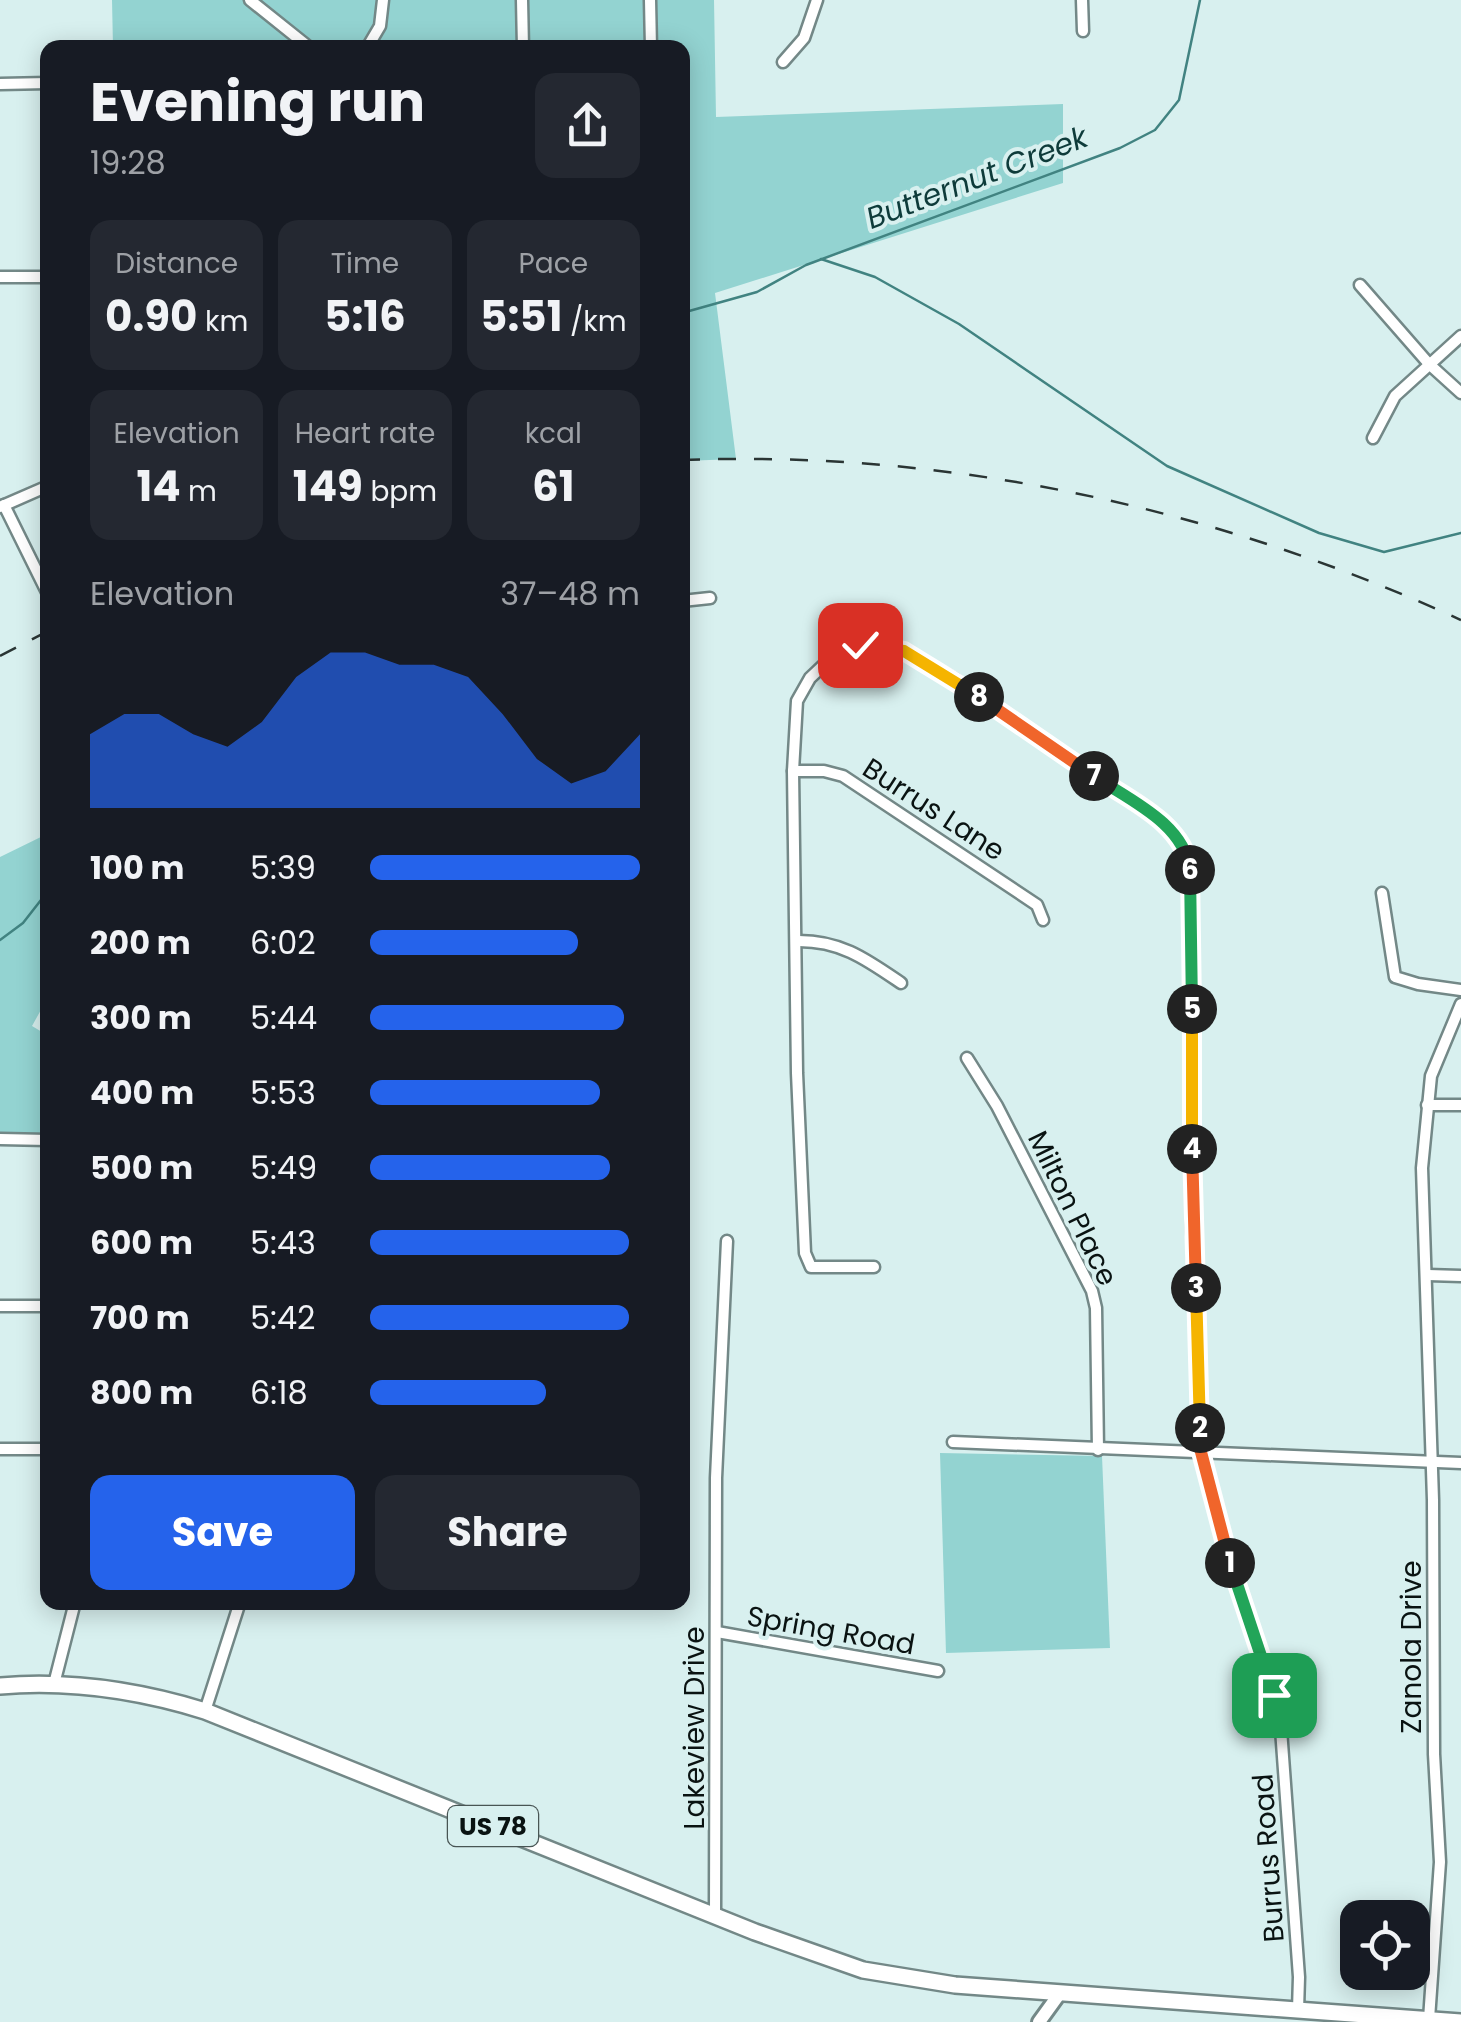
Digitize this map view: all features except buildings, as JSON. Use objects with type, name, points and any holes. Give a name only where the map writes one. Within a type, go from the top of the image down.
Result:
[{"type":"main road","name":"US 78","points":[[0,1686],[54,1684],[124,1690],[205,1711],[714,1915],[863,1970],[955,1985],[1298,2010],[1322,2017],[1461,2022]]},
{"type":"street","points":[[250,0],[300,40]]},
{"type":"street","points":[[372,40],[380,26],[383,0]]},
{"type":"street","points":[[522,0],[523,40]]},
{"type":"street","points":[[650,0],[651,40]]},
{"type":"street","points":[[783,62],[804,38],[817,0]]},
{"type":"street","points":[[1082,0],[1083,32]]},
{"type":"street","points":[[0,84],[40,84]]},
{"type":"street","points":[[0,277],[40,277]]},
{"type":"street","points":[[1360,285],[1428,364],[1461,392]]},
{"type":"street","points":[[1373,438],[1389,403],[1461,336]]},
{"type":"street","points":[[40,489],[2,506],[40,580]]},
{"type":"street","points":[[690,601],[710,598]]},
{"type":"street","points":[[874,1266],[811,1267],[805,1253],[796,941],[797,700],[810,678],[829,660],[860,645],[904,651],[954,679],[1167,826],[1181,842],[1192,886],[1192,1224],[1201,1452]]},
{"type":"street","name":"Burrus Lane","points":[[794,771],[824,771],[868,790],[1037,905],[1043,920]]},
{"type":"street","points":[[1382,893],[1396,976],[1418,984],[1461,990]]},
{"type":"street","points":[[796,941],[820,940],[849,948],[902,983]]},
{"type":"street","name":"Zanola Drive","points":[[1429,2019],[1440,1862],[1434,1754],[1428,1275],[1422,1168],[1431,1076],[1461,1004]]},
{"type":"street","name":"Milton Place","points":[[967,1058],[997,1106],[1092,1292],[1096,1308],[1098,1450]]},
{"type":"street","points":[[1427,1105],[1461,1105]]},
{"type":"street","points":[[0,1139],[40,1140]]},
{"type":"street","name":"Lakeview Drive","points":[[714,1915],[716,1478],[727,1241]]},
{"type":"street","points":[[1428,1275],[1461,1276]]},
{"type":"street","points":[[0,1306],[40,1306]]},
{"type":"street","points":[[953,1442],[1461,1463]]},
{"type":"street","points":[[0,1449],[40,1449]]},
{"type":"street","name":"Burrus Road","points":[[1201,1452],[1235,1581],[1270,1676],[1281,1730],[1300,1989],[1298,2010]]},
{"type":"street","points":[[54,1684],[73,1610]]},
{"type":"street","points":[[205,1711],[237,1610]]},
{"type":"street","name":"Spring Road","points":[[717,1632],[938,1671]]},
{"type":"street","points":[[1039,2022],[1060,1993]]},
{"type":"shaded area","points":[[112,0],[714,0],[716,117],[1063,104],[1063,183],[715,293],[736,459],[690,461],[690,40],[113,40]]},
{"type":"shaded area","points":[[40,837],[40,1012],[32,1026],[40,1031],[40,1136],[0,1136],[0,857]]},
{"type":"shaded area","points":[[940,1453],[1102,1456],[1110,1648],[946,1653]]},
{"type":"waterway","name":"Butternut Creek","points":[[690,311],[757,292],[806,265],[1120,148],[1155,130],[1179,100],[1200,0]]},
{"type":"waterway","points":[[821,259],[875,277],[959,324],[1167,466],[1319,533],[1384,552],[1461,533]]},
{"type":"waterway","name":"Butternut Creek","points":[[0,940],[23,923],[40,901]]},
{"type":"railway","points":[[690,460],[783,459],[883,465],[1081,494],[1274,546],[1461,620]]},
{"type":"railway","points":[[0,656],[40,635]]},
{"type":"route","points":[[860,645],[904,651],[954,679],[1167,826],[1181,842],[1189,861],[1192,1224],[1201,1452],[1235,1581],[1274,1695]]}]
